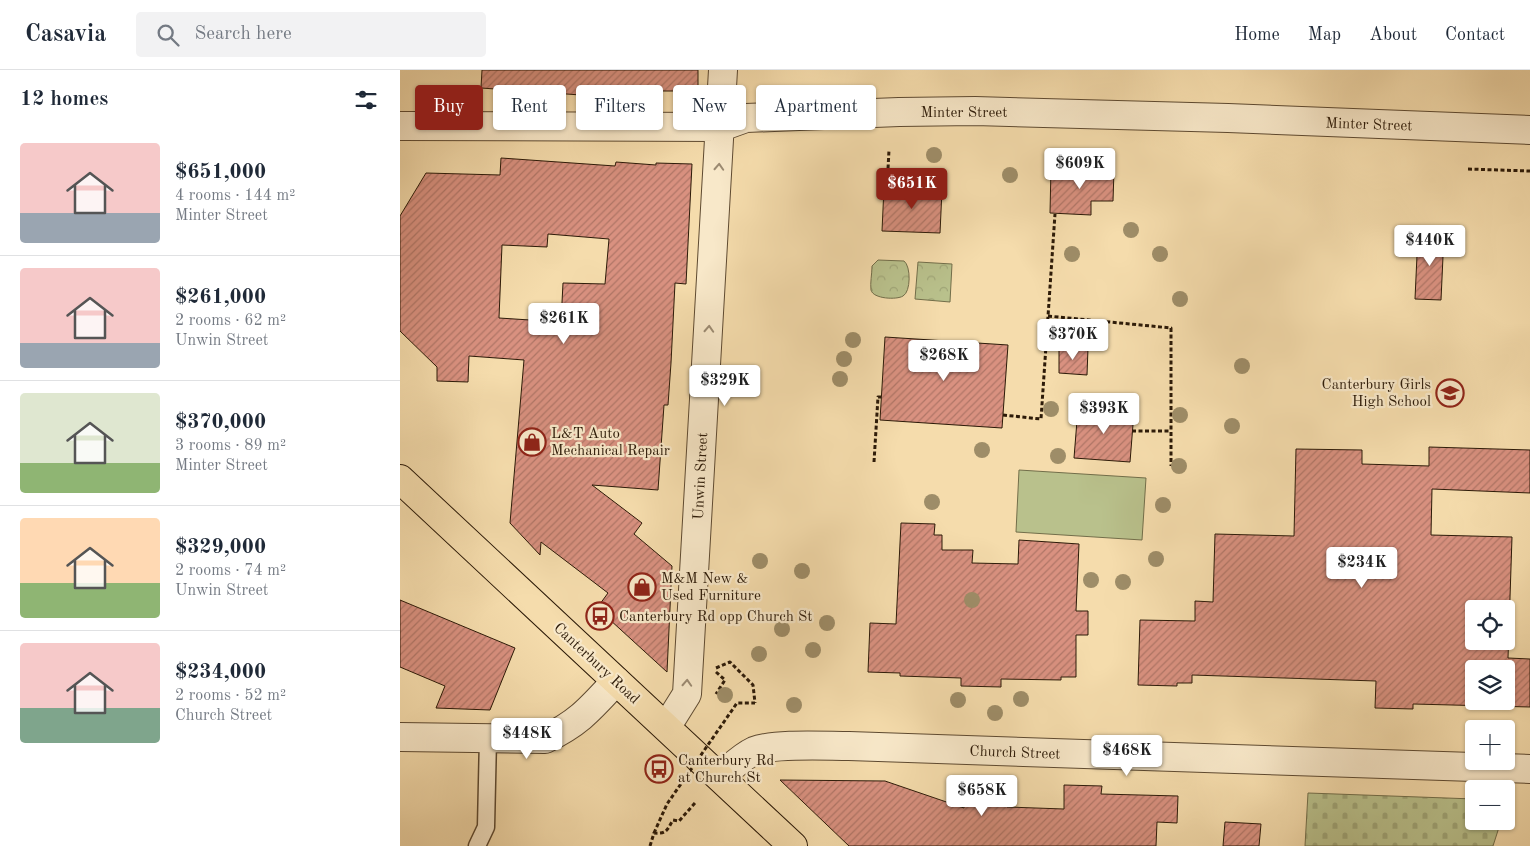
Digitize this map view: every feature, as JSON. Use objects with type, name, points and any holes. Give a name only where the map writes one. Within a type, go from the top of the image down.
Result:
[{"type":"highway","name":"Canterbury Road","points":[[400,479],[616,681],[667,726],[793,846]]},
{"type":"street","name":"Unwin Street","points":[[722,85],[723,70]]},
{"type":"street","name":"Minter Street","points":[[746,118],[848,113],[969,111],[1228,118],[1530,130]]},
{"type":"street","name":"Minter Street","points":[[400,126],[673,127]]},
{"type":"street","name":"Unwin Street","points":[[667,726],[687,694],[721,130]]},
{"type":"street","points":[[400,737],[545,739],[566,729],[584,716],[616,681]]},
{"type":"street","name":"Church Street","points":[[720,777],[745,756],[756,750],[771,747],[803,746],[1530,769]]},
{"type":"lane","points":[[477,846],[486,827],[488,738]]},
{"type":"path","points":[[887,188],[889,150]]},
{"type":"path","points":[[1468,169],[1530,171]]},
{"type":"path","points":[[1003,416],[1040,419],[1055,214]]},
{"type":"path","points":[[1048,316],[1171,328],[1171,466]]},
{"type":"path","points":[[874,462],[878,397],[881,397]]},
{"type":"path","points":[[1132,431],[1171,431]]},
{"type":"path","points":[[650,846],[667,804],[737,703],[755,703],[753,685],[730,662],[713,669],[725,680],[714,697]]},
{"type":"path","points":[[654,833],[661,834],[666,831],[673,820],[679,821],[696,803]]},
{"type":"green space","points":[[878,260],[904,261],[909,273],[909,284],[906,294],[896,298],[886,298],[873,293],[871,290],[872,266]]},
{"type":"green space","points":[[918,262],[952,264],[950,302],[915,299]]},
{"type":"green space","points":[[1019,470],[1146,478],[1142,540],[1016,532]]},
{"type":"green space","points":[[1308,793],[1465,799],[1465,830],[1498,830],[1493,846],[1305,846]]},
{"type":"building","points":[[482,70],[698,70],[698,85],[673,85],[673,91],[663,91],[663,85],[576,85],[576,95],[566,94],[566,85],[493,85],[493,89],[483,88],[483,85],[481,85]]},
{"type":"building","points":[[501,158],[615,166],[616,162],[656,165],[656,163],[692,164],[686,284],[675,283],[668,405],[664,405],[658,490],[592,485],[642,523],[634,534],[672,566],[667,672],[597,608],[608,593],[541,542],[540,555],[510,523],[524,360],[469,356],[468,382],[437,381],[437,367],[400,331],[400,216],[426,173],[500,175]],"holes":[[[548,234],[609,239],[605,284],[563,283],[561,322],[499,318],[502,245],[547,247]]]},
{"type":"building","points":[[1051,168],[1114,170],[1113,201],[1091,201],[1091,215],[1050,213]]},
{"type":"building","points":[[884,187],[942,190],[940,233],[882,231]]},
{"type":"building","points":[[1418,234],[1444,235],[1441,300],[1415,299]]},
{"type":"building","points":[[885,337],[1008,345],[1002,428],[880,420]]},
{"type":"building","points":[[1059,347],[1088,348],[1087,375],[1059,373]]},
{"type":"building","points":[[1078,408],[1134,412],[1130,462],[1074,458]]},
{"type":"building","points":[[1429,447],[1530,450],[1530,493],[1432,489],[1431,535],[1512,537],[1510,600],[1465,600],[1465,650],[1508,650],[1508,658],[1530,659],[1530,707],[1515,707],[1515,660],[1465,660],[1465,705],[1413,704],[1413,709],[1375,708],[1376,681],[1192,675],[1192,683],[1177,683],[1177,686],[1138,685],[1140,620],[1195,621],[1195,601],[1213,602],[1215,534],[1294,536],[1296,449],[1362,450],[1362,464],[1429,466]]},
{"type":"building","points":[[901,523],[935,524],[934,535],[942,535],[942,550],[973,550],[972,563],[1018,564],[1019,540],[1079,544],[1076,611],[1088,611],[1088,635],[1076,635],[1076,677],[1061,677],[1061,680],[1001,679],[1001,687],[961,686],[961,678],[900,676],[900,673],[868,672],[870,623],[896,624]]},
{"type":"building","points":[[400,600],[515,648],[490,710],[436,708],[445,686],[400,667]]},
{"type":"building","points":[[780,780],[885,781],[964,808],[964,800],[1007,801],[1007,807],[1064,809],[1064,785],[1102,786],[1101,794],[1178,796],[1177,823],[1157,822],[1156,846],[849,846]]},
{"type":"building","points":[[1225,822],[1261,824],[1259,846],[1223,846]]},
{"type":"place","name":"Canterbury Girls High School","points":[[1450,393]]},
{"type":"place","name":"L&T Auto Mechanical Repair","points":[[532,442]]},
{"type":"place","name":"M&M New & Used Furniture","points":[[642,587]]},
{"type":"place","name":"Canterbury Rd opp Church St","points":[[600,616]]},
{"type":"place","name":"Canterbury Rd at Church St","points":[[659,769]]}]
